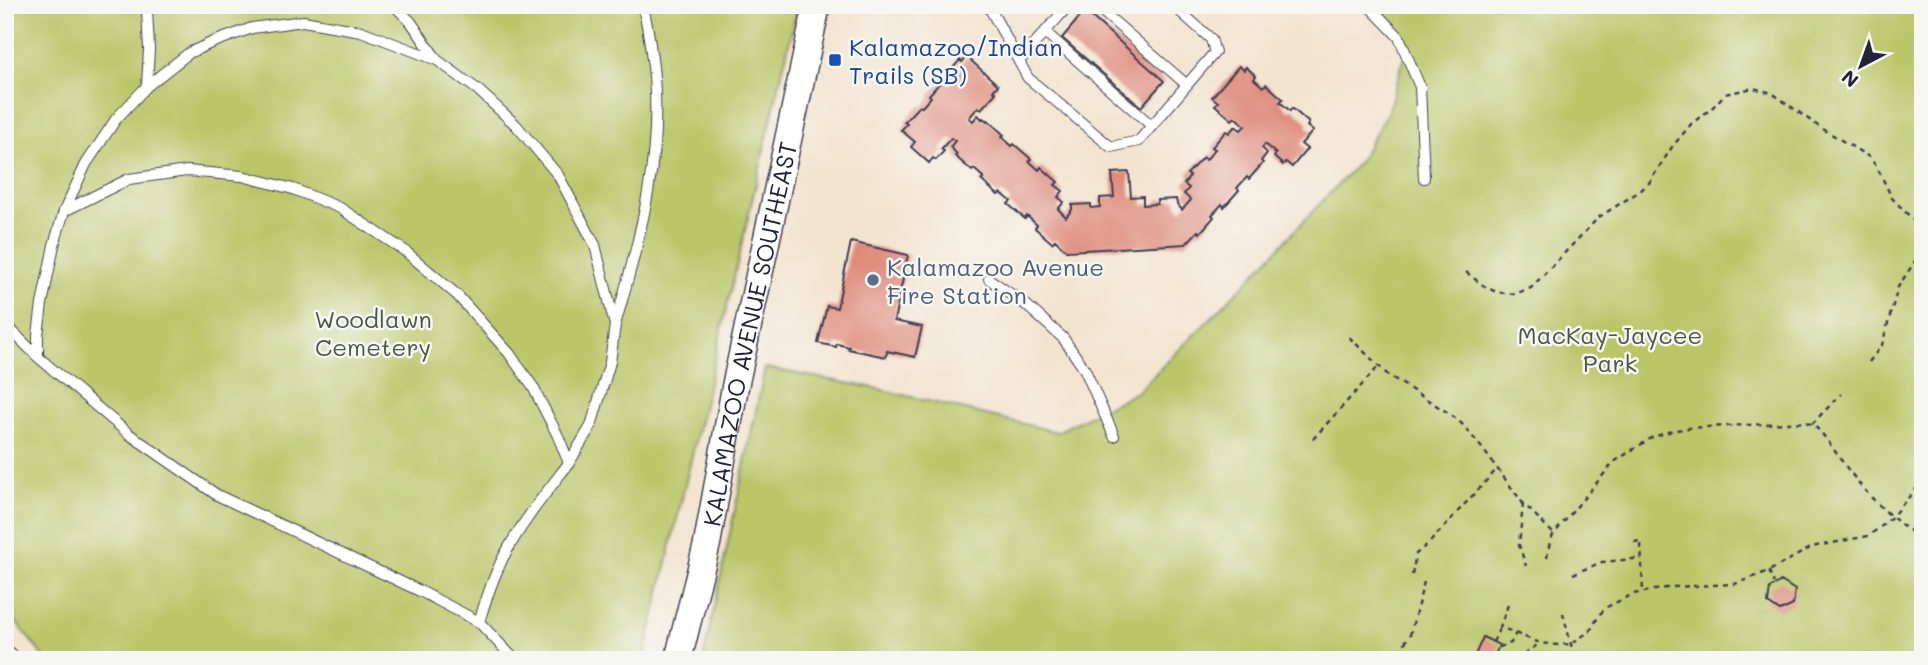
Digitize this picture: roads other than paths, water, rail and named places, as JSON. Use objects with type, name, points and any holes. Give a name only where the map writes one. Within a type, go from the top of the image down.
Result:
[{"type":"main road","name":"KALAMAZOO AVENUE SOUTHEAST","points":[[678,660],[707,544],[735,387],[817,5]]},
{"type":"lane","points":[[144,5],[149,49],[147,86]]},
{"type":"lane","points":[[394,5],[411,22],[437,60]]},
{"type":"lane","points":[[479,622],[504,556],[532,511],[569,463],[591,426],[610,362],[615,325],[639,241],[654,163],[656,83],[642,5]]},
{"type":"lane","points":[[988,5],[1028,78],[1111,147],[1139,141],[1215,52],[1211,38],[1173,5]]},
{"type":"lane","points":[[1019,61],[1069,5]]},
{"type":"lane","points":[[1095,5],[1187,85]]},
{"type":"lane","points":[[1368,5],[1399,37],[1420,88],[1424,178]]},
{"type":"lane","points":[[38,357],[42,304],[64,211],[86,164],[116,119],[147,86],[189,53],[252,28],[303,21],[361,31],[437,60],[478,90],[516,125],[558,175],[595,245],[615,325]]},
{"type":"lane","points":[[1045,32],[1152,126]]},
{"type":"lane","points":[[64,211],[129,179],[187,171],[242,176],[293,189],[340,208],[405,251],[457,295],[509,353],[533,387],[569,463]]},
{"type":"lane","points":[[989,279],[1025,304],[1063,338],[1085,370],[1114,436]]},
{"type":"lane","points":[[5,324],[38,357],[129,434],[217,495],[479,622],[515,660]]},
{"type":"place","name":"Kalamazoo/Indian Trails (SB)","points":[[835,60]]},
{"type":"place","name":"Kalamazoo Avenue Fire Station","points":[[873,280]]},
{"type":"park label","name":"Woodlawn Cemetery","points":[[373,332]]},
{"type":"park label","name":"MacKay-Jaycee Park","points":[[1610,348]]}]
